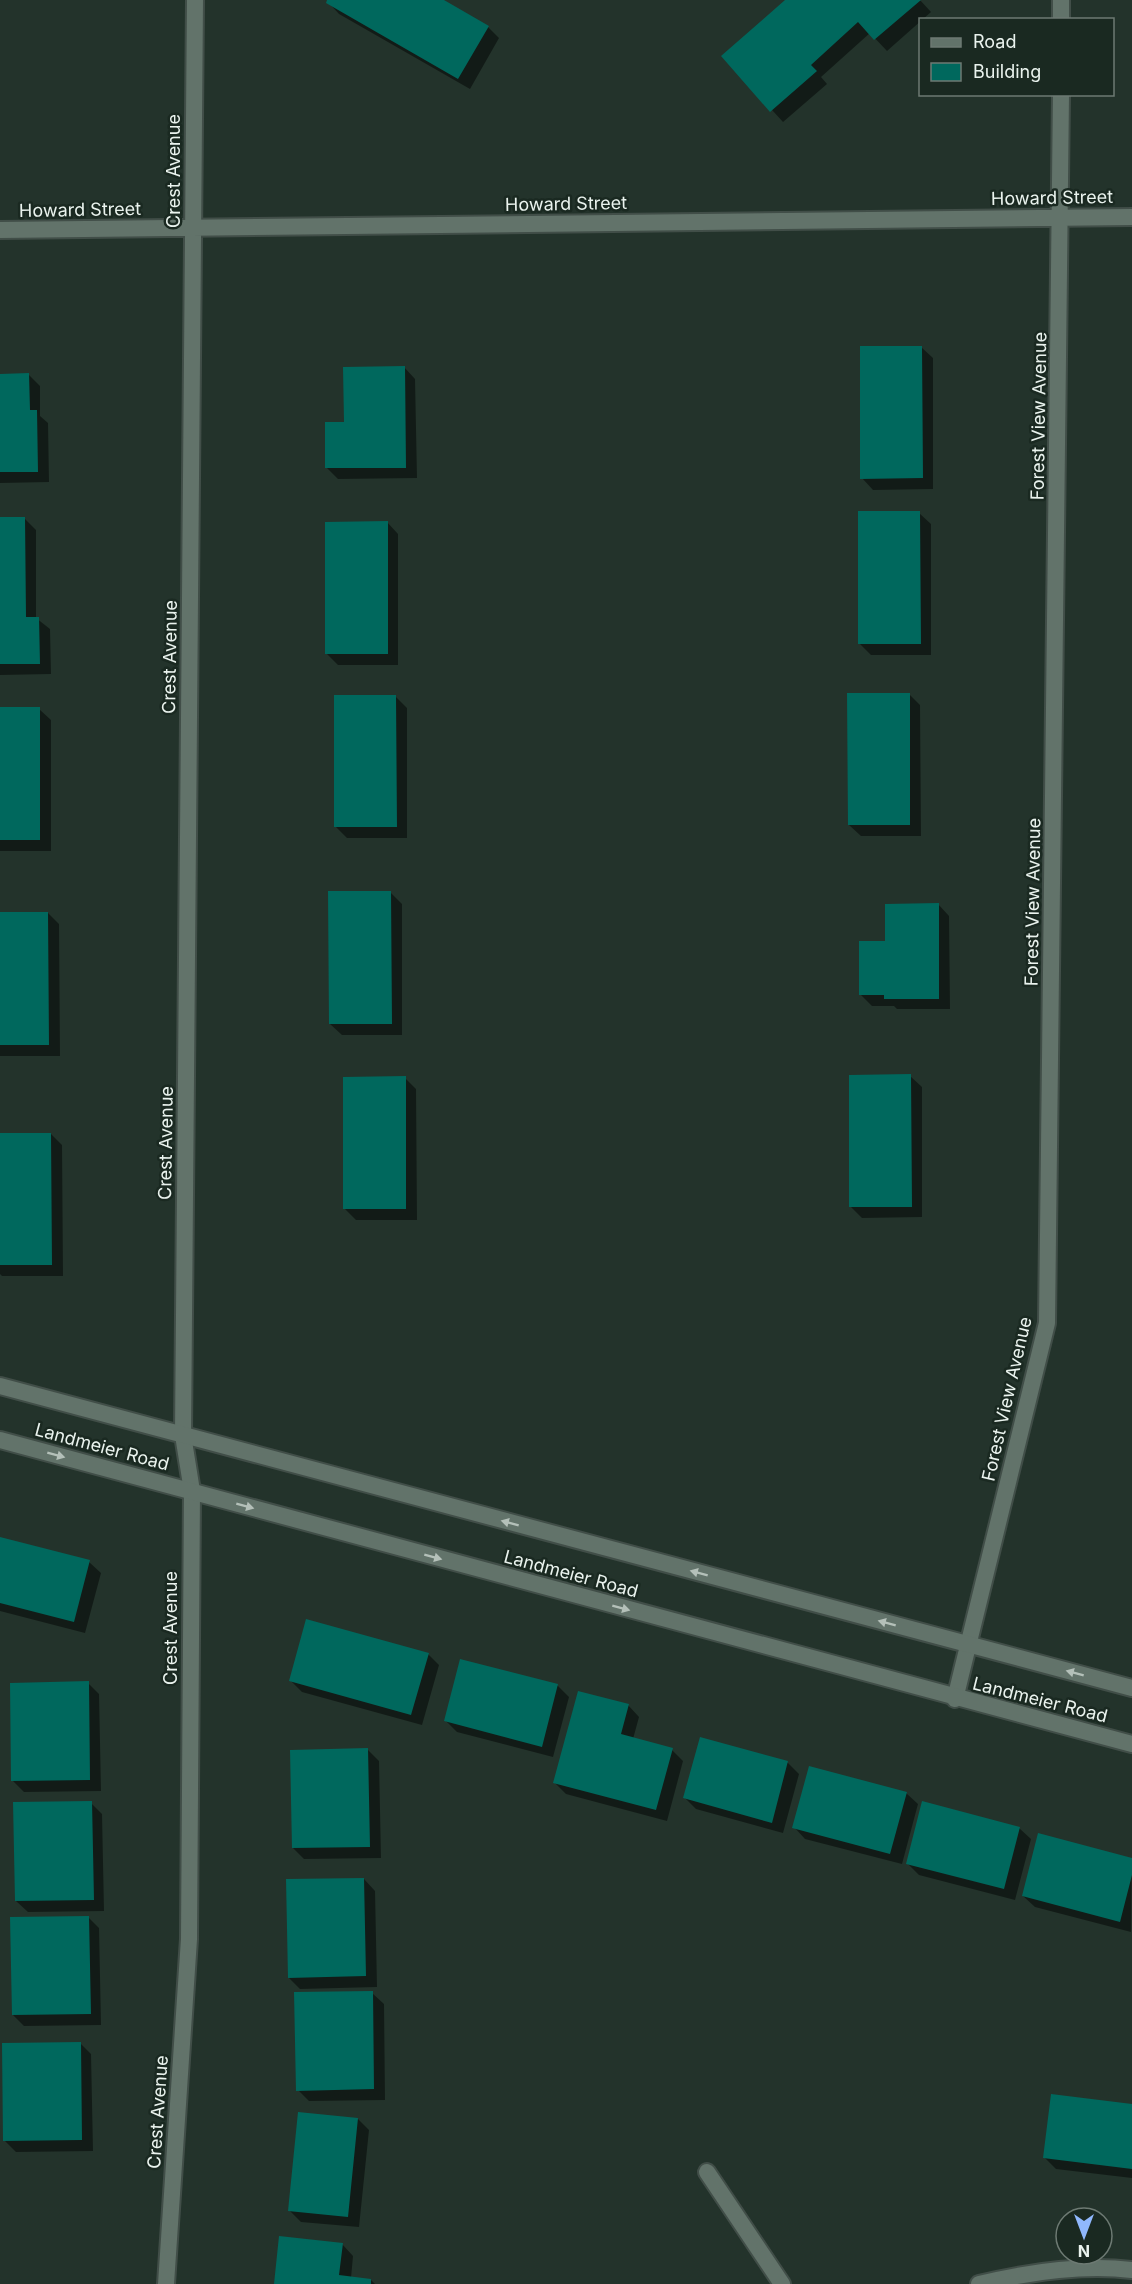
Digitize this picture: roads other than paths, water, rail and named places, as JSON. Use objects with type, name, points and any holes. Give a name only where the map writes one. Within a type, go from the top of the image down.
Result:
[{"type":"street","name":"Crest Avenue","points":[[166,2284],[189,1939],[192,1491],[183,1435],[195,0]]},
{"type":"street","points":[[1061,0],[1061,18]]},
{"type":"street","name":"Forest View Avenue","points":[[955,1699],[1047,1323],[1061,96]]},
{"type":"street","name":"Howard Street","points":[[0,230],[1132,217]]},
{"type":"street","name":"Landmeier Road","points":[[0,1386],[1132,1688]]},
{"type":"street","name":"Landmeier Road","points":[[0,1440],[955,1699],[1132,1744]]},
{"type":"street","points":[[707,2172],[782,2284]]},
{"type":"street","points":[[979,2284],[1012,2276],[1062,2269],[1110,2267],[1132,2270]]}]
